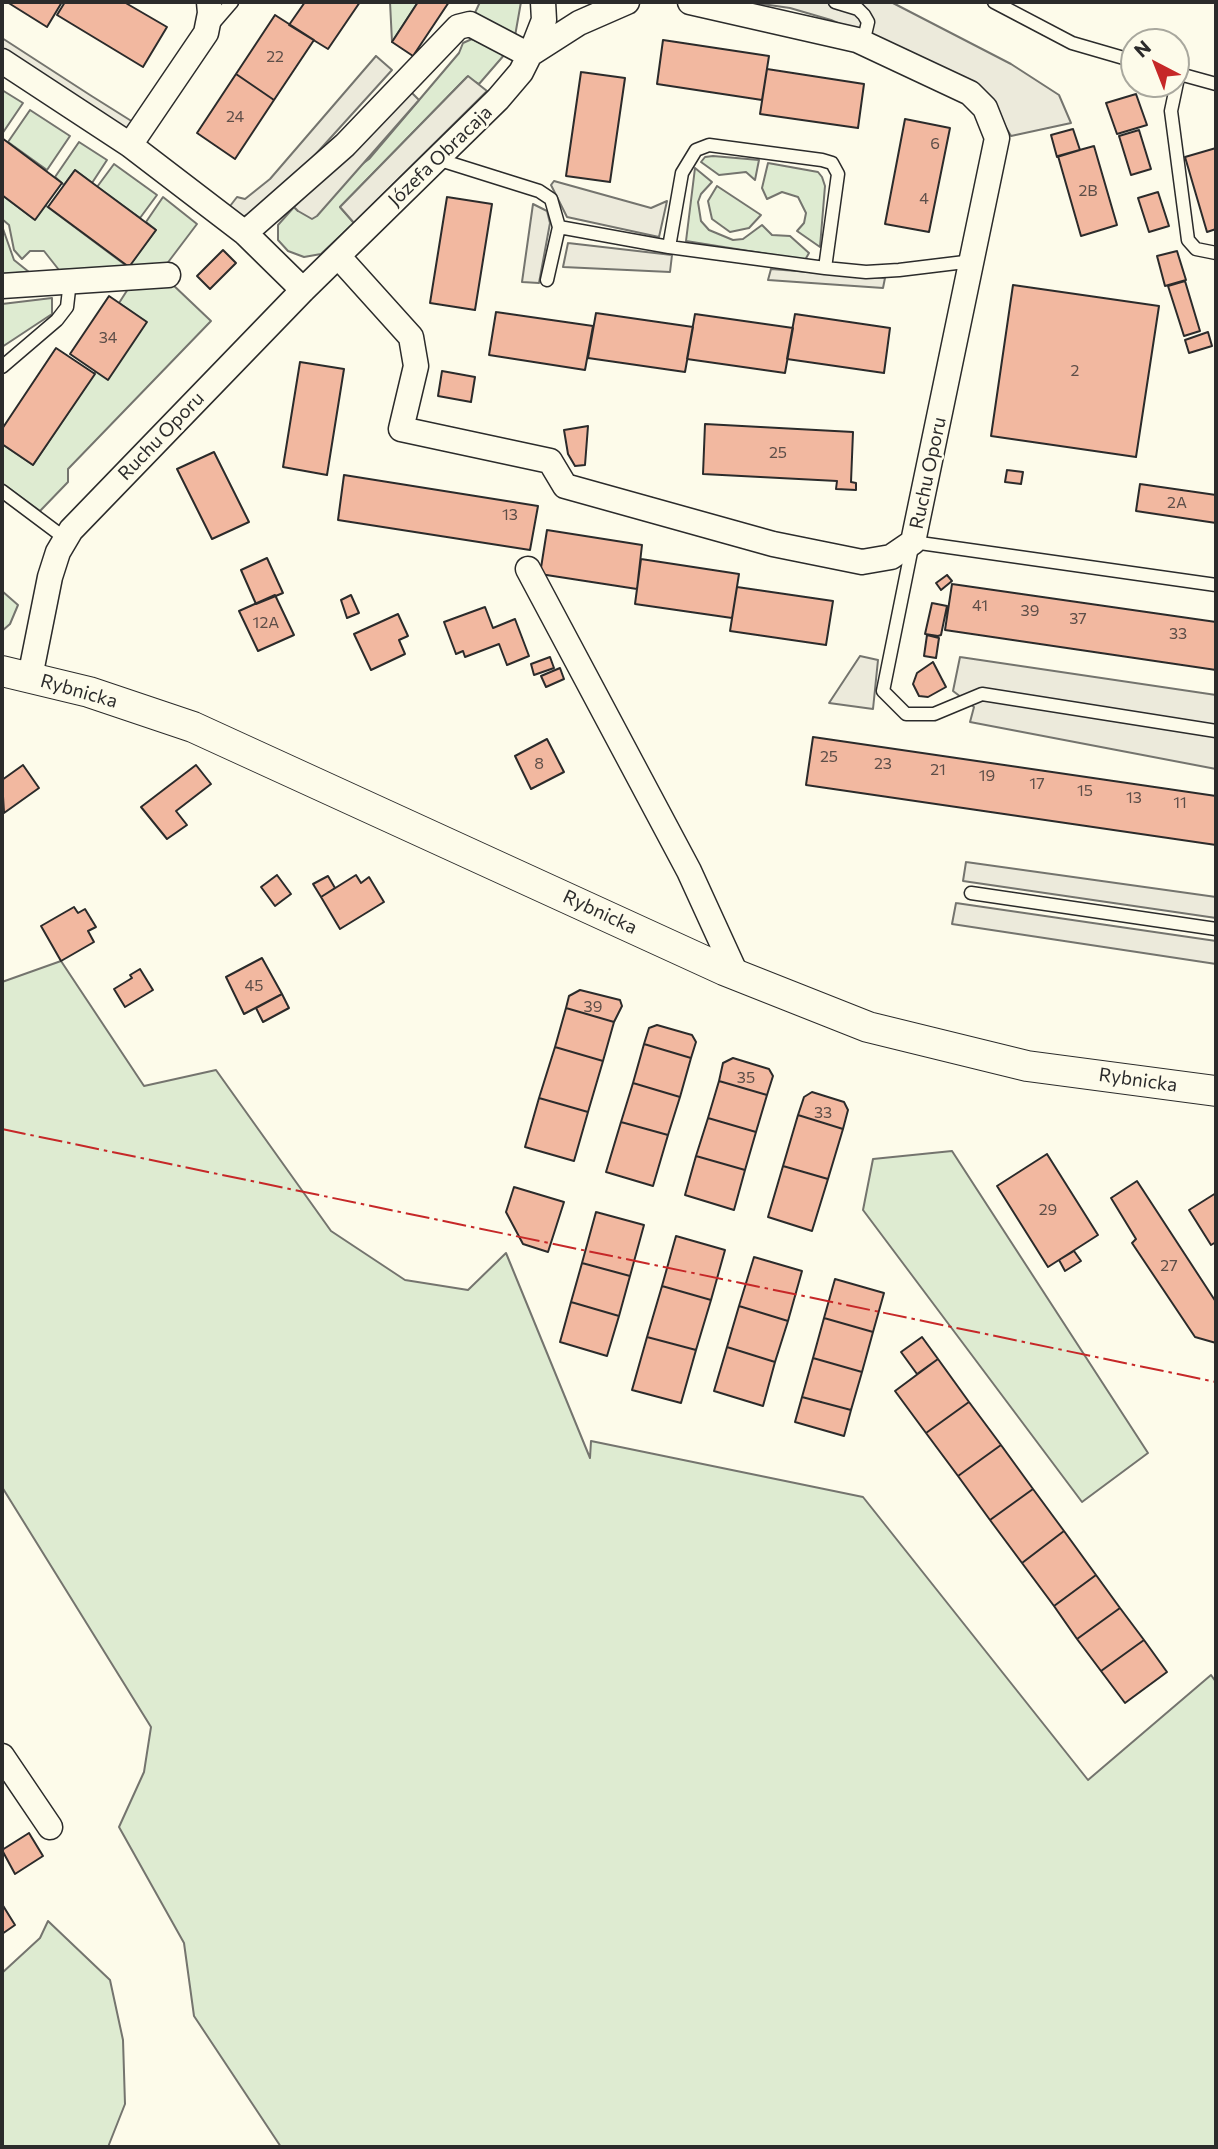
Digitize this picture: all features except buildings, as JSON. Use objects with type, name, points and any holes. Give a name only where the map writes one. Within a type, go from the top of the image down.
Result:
[{"type":"street","points":[[130,145],[206,33],[211,13],[209,2]]},
{"type":"street","name":"Józefa Obracaja","points":[[303,290],[498,99],[521,72],[544,20],[543,2]]},
{"type":"street","points":[[245,233],[345,145],[458,27],[470,24],[529,55],[579,23],[628,2]]},
{"type":"street","name":"Ruchu Oporu","points":[[338,256],[411,337],[416,366],[401,429],[550,461],[565,486],[774,544],[862,562],[891,557],[914,542],[997,138],[985,108],[970,93],[863,43],[690,2]]},
{"type":"street","points":[[2,61],[130,145],[245,233],[303,290]]},
{"type":"street","points":[[2,286],[168,275]]},
{"type":"street","name":"Ruchu Oporu","points":[[16,674],[66,539],[303,290]]},
{"type":"street","points":[[528,569],[689,871],[737,975]]},
{"type":"street","name":"Rybnicka","points":[[16,674],[89,692],[193,727],[737,975],[868,1027],[1027,1066],[1216,1091]]},
{"type":"street","points":[[2,1756],[50,1827]]},
{"type":"lane","points":[[206,33],[232,2]]},
{"type":"lane","points":[[835,2],[858,9],[864,15],[868,22],[863,43]]},
{"type":"lane","points":[[994,2],[1072,43],[1120,57]]},
{"type":"lane","points":[[1190,77],[1216,84]]},
{"type":"lane","points":[[1173,98],[1171,111],[1188,240],[1196,249],[1216,253]]},
{"type":"lane","points":[[669,247],[682,173],[696,150],[709,145],[800,157],[832,163],[838,174],[825,268]]},
{"type":"lane","points":[[436,159],[539,191],[551,199],[559,227],[547,280]]},
{"type":"lane","points":[[559,227],[669,247],[866,272],[973,261]]},
{"type":"lane","points":[[2,367],[57,320],[67,307],[70,281]]},
{"type":"lane","points":[[2,491],[66,539]]},
{"type":"lane","points":[[1216,585],[914,542],[883,691],[906,713],[934,714],[982,694],[1216,731]]},
{"type":"lane","points":[[971,893],[1216,929]]},
{"type":"green space","points":[[390,2],[418,2],[392,42]]},
{"type":"green space","points":[[480,2],[521,2],[515,36],[473,17]]},
{"type":"green space","points":[[472,39],[505,54],[479,84],[467,77],[340,207],[354,223],[321,254],[304,257],[288,251],[278,240],[278,225],[294,207],[298,211],[369,159],[459,53],[463,43]]},
{"type":"green space","points":[[2,90],[23,103],[2,134]]},
{"type":"green space","points":[[30,110],[70,136],[47,170],[8,142]]},
{"type":"green space","points":[[79,142],[107,160],[92,183],[75,170],[64,185],[55,177]]},
{"type":"green space","points":[[705,157],[759,160],[755,180],[746,172],[719,175],[701,162]]},
{"type":"green space","points":[[768,163],[818,172],[822,177],[825,186],[820,247],[797,231],[804,223],[806,213],[798,197],[782,192],[767,199],[762,188]]},
{"type":"green space","points":[[114,164],[157,195],[140,218],[97,187]]},
{"type":"green space","points":[[695,168],[712,182],[701,194],[698,202],[701,221],[709,230],[733,240],[743,239],[762,225],[772,235],[790,236],[809,253],[805,260],[686,241]]},
{"type":"green space","points":[[717,186],[761,215],[749,228],[730,232],[712,219],[708,201]]},
{"type":"green space","points":[[2,195],[34,219],[45,205],[128,267],[59,270],[44,251],[30,251],[22,259],[14,250],[9,225],[2,219]]},
{"type":"green space","points":[[163,197],[197,224],[166,265],[128,267],[156,230],[146,222]]},
{"type":"green space","points":[[2,226],[14,260],[29,272],[2,274]]},
{"type":"green space","points":[[171,283],[211,321],[68,469],[68,482],[40,511],[2,483],[2,444],[33,465],[96,371],[146,322],[119,303],[128,289]]},
{"type":"green space","points":[[52,298],[52,314],[2,347],[2,304]]},
{"type":"green space","points":[[2,591],[18,605],[10,624],[2,631]]},
{"type":"green space","points":[[61,961],[144,1086],[216,1070],[331,1231],[405,1280],[468,1290],[506,1253],[590,1458],[591,1441],[863,1497],[1088,1780],[1211,1675],[1216,1682],[1216,2147],[281,2147],[194,2016],[184,1943],[119,1827],[144,1772],[151,1727],[2,1487],[2,982]]},
{"type":"green space","points":[[952,1151],[1148,1453],[1082,1502],[863,1210],[873,1159]]},
{"type":"green space","points":[[48,1921],[110,1980],[123,2040],[125,2104],[108,2147],[2,2147],[2,1973],[40,1938]]},
{"type":"shaded area","points":[[748,2],[891,2],[1011,64],[1059,95],[1071,123],[1011,136],[995,109],[912,55],[831,20],[790,8]]},
{"type":"shaded area","points":[[2,38],[133,122],[127,128],[119,128],[2,55]]},
{"type":"shaded area","points":[[376,56],[392,70],[305,166],[261,211],[241,217],[227,210],[237,197],[245,199],[270,179]]},
{"type":"shaded area","points":[[468,76],[487,91],[354,223],[340,207]]},
{"type":"shaded area","points":[[410,91],[419,100],[317,216],[312,219],[298,211],[294,207]]},
{"type":"shaded area","points":[[554,181],[651,208],[667,201],[659,237],[567,217],[551,185]]},
{"type":"shaded area","points":[[533,204],[547,211],[550,223],[539,283],[522,282]]},
{"type":"shaded area","points":[[568,243],[672,255],[670,272],[563,267]]},
{"type":"shaded area","points":[[771,269],[885,278],[883,288],[768,280]]},
{"type":"shaded area","points":[[860,656],[878,660],[873,709],[829,703]]},
{"type":"shaded area","points":[[960,657],[1216,695],[1216,769],[970,722],[974,707],[953,691]]},
{"type":"shaded area","points":[[966,862],[1216,897],[1216,918],[963,881]]},
{"type":"shaded area","points":[[956,903],[1216,941],[1216,964],[952,924]]},
{"type":"power","points":[[2,1129],[1216,1382]]}]
